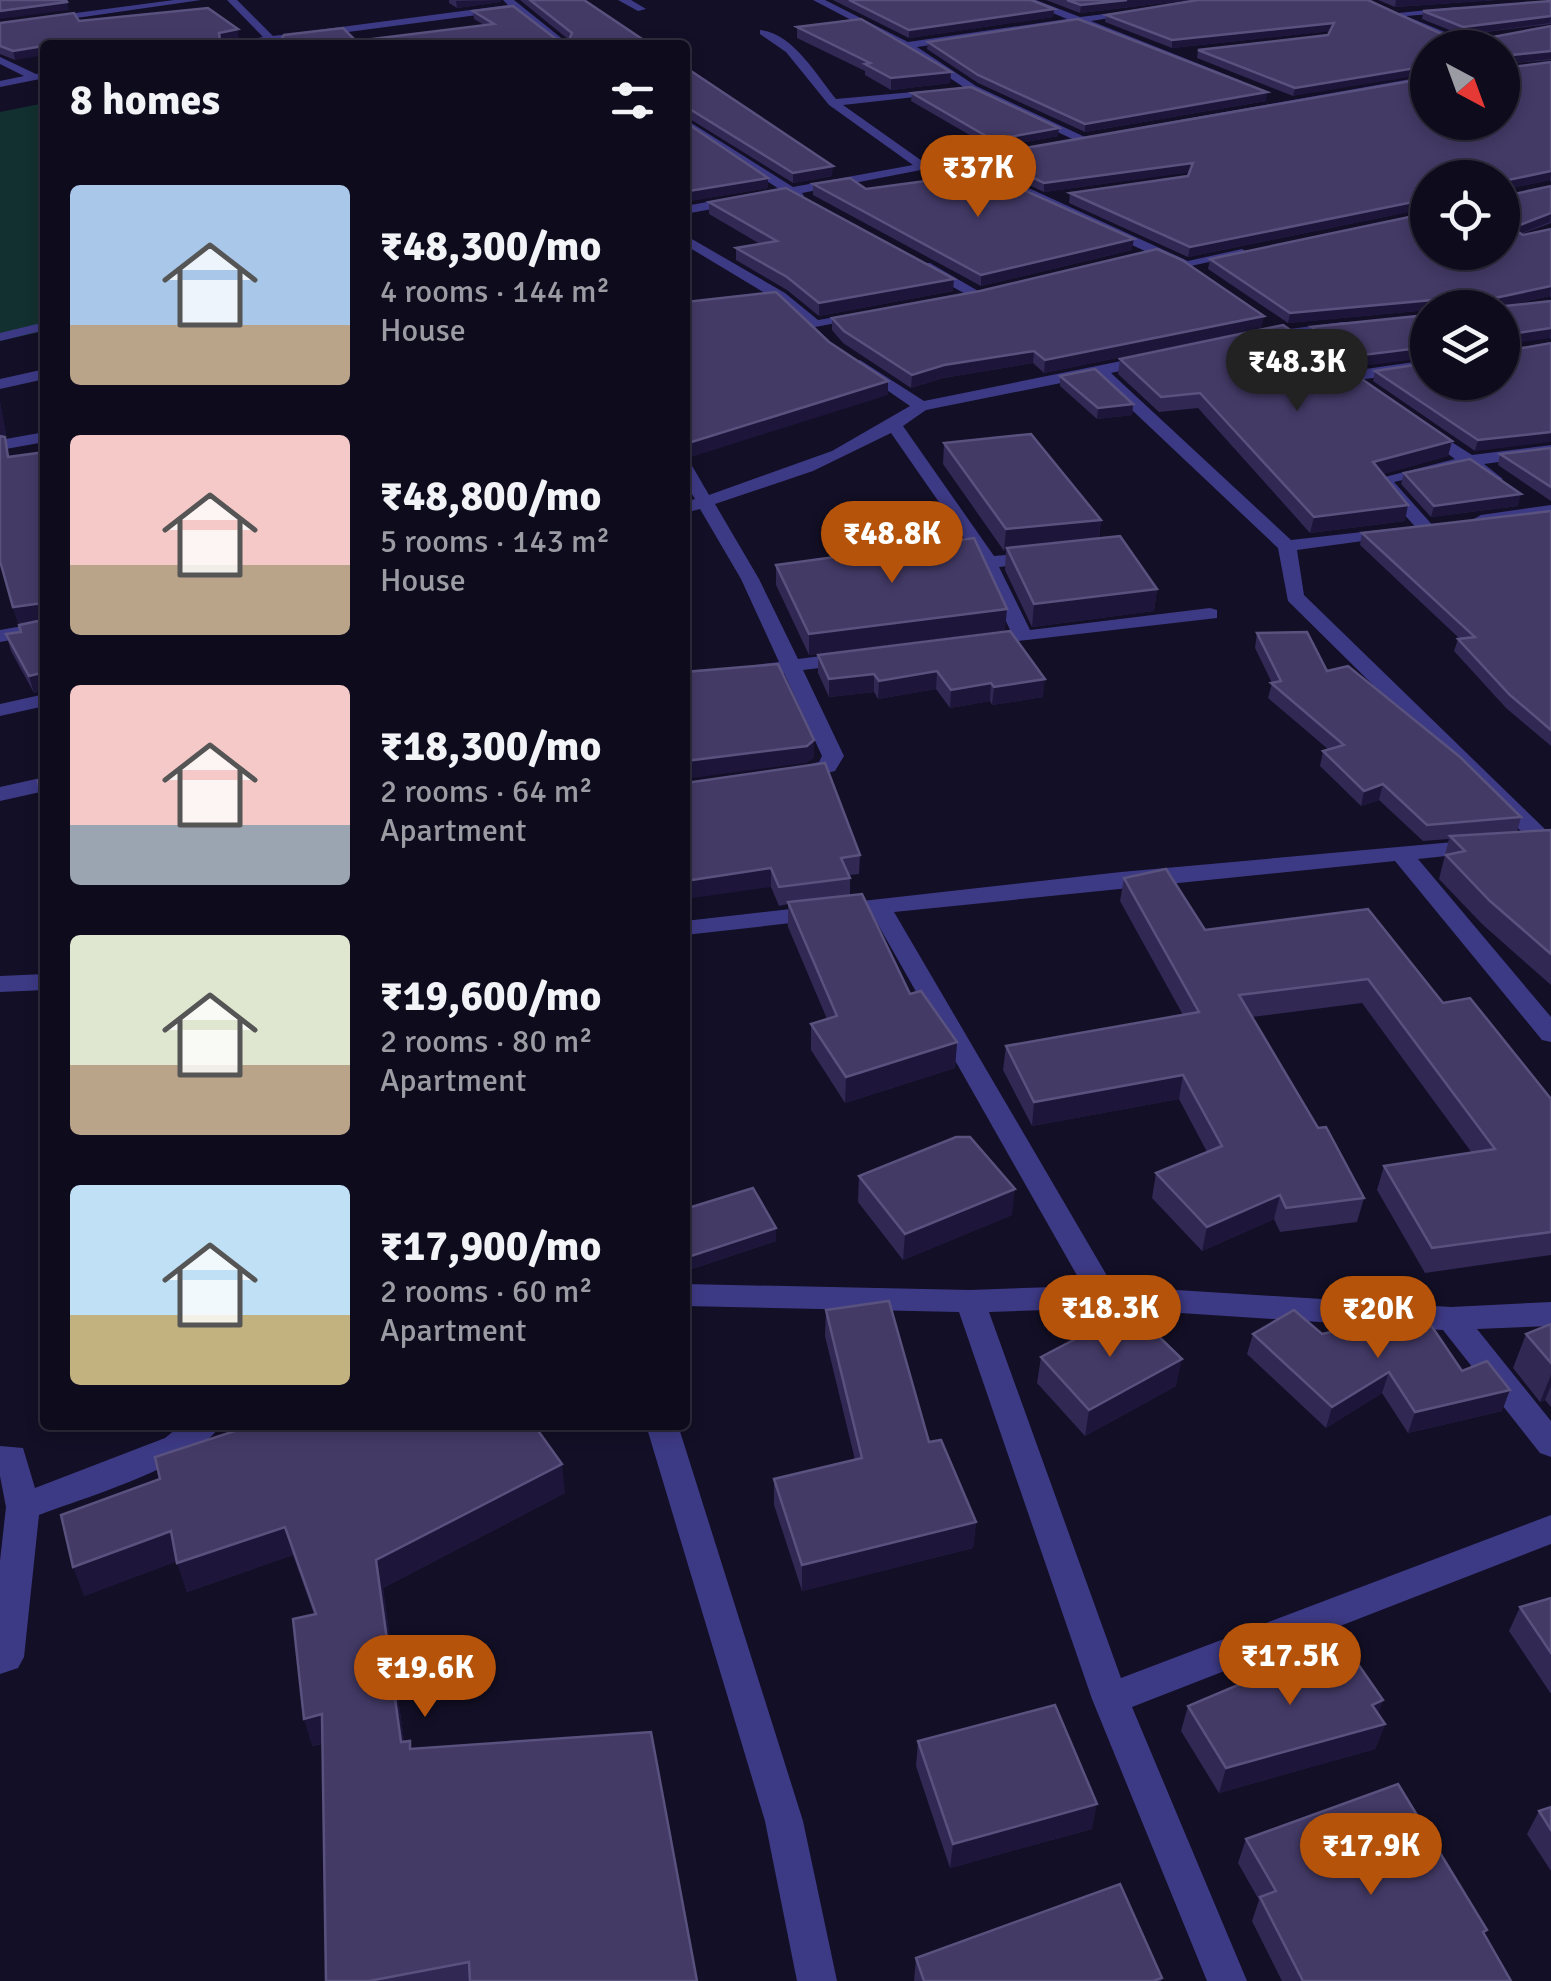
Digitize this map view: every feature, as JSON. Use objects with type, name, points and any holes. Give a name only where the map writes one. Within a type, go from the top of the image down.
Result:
[{"type":"street","points":[[0,26],[158,2],[196,0]]},
{"type":"street","points":[[232,0],[272,40]]},
{"type":"street","points":[[623,0],[642,9]]},
{"type":"street","points":[[1028,0],[1255,88]]},
{"type":"street","points":[[908,45],[1178,2],[1216,0]]},
{"type":"street","points":[[823,2],[843,2]]},
{"type":"street","points":[[823,2],[908,45],[972,88],[1081,139]]},
{"type":"street","points":[[286,40],[512,3],[559,40]]},
{"type":"street","points":[[1376,7],[1434,30]]},
{"type":"street","points":[[1393,14],[1472,8]]},
{"type":"street","points":[[16,13],[29,22]]},
{"type":"street","points":[[764,32],[790,50],[834,103],[924,168]]},
{"type":"street","points":[[1170,55],[1190,52]]},
{"type":"street","points":[[0,60],[40,76]]},
{"type":"street","points":[[0,84],[40,76]]},
{"type":"street","points":[[1134,130],[1410,82]]},
{"type":"street","points":[[834,103],[972,88]]},
{"type":"street","points":[[1272,95],[1289,102]]},
{"type":"street","points":[[690,125],[807,201]]},
{"type":"street","points":[[1063,142],[1098,136]]},
{"type":"street","points":[[690,209],[1028,149]]},
{"type":"street","points":[[954,161],[1159,251],[1202,276]]},
{"type":"street","points":[[1046,199],[1081,194]]},
{"type":"street","points":[[690,241],[780,296],[820,331],[887,312]]},
{"type":"street","points":[[1187,264],[1261,249]]},
{"type":"street","points":[[1123,260],[1159,251]]},
{"type":"street","points":[[909,257],[978,295]]},
{"type":"street","points":[[960,298],[996,290]]},
{"type":"street","points":[[761,299],[780,296]]},
{"type":"street","points":[[1265,321],[1297,344]]},
{"type":"street","points":[[1245,340],[1281,332],[1354,325]]},
{"type":"street","points":[[0,337],[40,327]]},
{"type":"street","points":[[690,506],[763,484],[895,426],[921,406],[1172,356]]},
{"type":"street","points":[[852,360],[921,406]]},
{"type":"street","points":[[1329,366],[1375,394]]},
{"type":"street","points":[[1346,377],[1410,368]]},
{"type":"street","points":[[1100,371],[1287,546],[1295,597],[1547,841]]},
{"type":"street","points":[[0,384],[40,375]]},
{"type":"street","points":[[1405,415],[1467,461],[1549,512]]},
{"type":"street","points":[[895,426],[985,555],[1024,637]]},
{"type":"street","points":[[0,445],[40,438]]},
{"type":"street","points":[[1443,525],[1382,480],[1467,461],[1551,450]]},
{"type":"street","points":[[690,475],[759,578],[833,756],[827,766],[813,773],[776,778]]},
{"type":"street","points":[[1287,546],[1549,512]]},
{"type":"street","points":[[922,556],[1062,554]]},
{"type":"street","points":[[966,644],[1210,614]]},
{"type":"street","points":[[0,636],[40,629]]},
{"type":"street","points":[[690,679],[870,656]]},
{"type":"street","points":[[0,710],[40,701]]},
{"type":"street","points":[[0,794],[40,785]]},
{"type":"street","points":[[690,927],[878,904],[1547,841]]},
{"type":"street","points":[[1402,855],[1551,1034]]},
{"type":"street","points":[[878,904],[1104,1297]]},
{"type":"street","points":[[0,984],[40,982]]},
{"type":"street","points":[[690,1295],[970,1301],[1104,1297],[1451,1319],[1551,1314]]},
{"type":"street","points":[[970,1301],[1110,1699],[1227,1981]]},
{"type":"street","points":[[1451,1319],[1551,1444]]},
{"type":"street","points":[[23,1507],[176,1447],[198,1430]]},
{"type":"street","points":[[664,1430],[784,1822],[817,1981]]},
{"type":"street","points":[[0,1459],[12,1456],[23,1507],[6,1656],[0,1658]]},
{"type":"street","points":[[1110,1699],[1551,1529]]},
{"type":"green space","points":[[40,104],[40,332],[0,341],[0,112]]},
{"type":"building","points":[[0,0],[66,0],[67,2],[0,11]]},
{"type":"building","points":[[530,0],[584,0],[644,40],[569,40],[572,33]]},
{"type":"building","points":[[849,0],[1031,0],[1054,9],[909,30]]},
{"type":"building","points":[[1067,0],[1127,0],[1081,5]]},
{"type":"building","points":[[1198,0],[1368,0],[1433,30],[1410,30],[1410,69],[1295,88],[1198,50],[1328,35],[1334,23],[1172,40],[1106,15]]},
{"type":"building","points":[[1551,1],[1551,16],[1463,27],[1423,11]]},
{"type":"building","points":[[513,6],[556,39],[569,40],[364,40],[494,24],[473,11]]},
{"type":"building","points":[[208,8],[238,29],[219,33],[220,40],[40,40],[40,47],[13,51],[0,46],[0,23],[74,13],[79,21]]},
{"type":"building","points":[[861,19],[951,72],[891,78],[865,64],[870,63],[797,27]]},
{"type":"building","points":[[1078,19],[1267,92],[1085,124],[978,75],[928,42]]},
{"type":"building","points":[[1551,26],[1551,51],[1520,54],[1520,32]]},
{"type":"building","points":[[343,28],[355,40],[281,40],[284,35]]},
{"type":"building","points":[[1551,62],[1551,171],[1520,177],[1520,160],[1410,160],[1410,203],[1190,247],[1070,193],[1188,176],[1193,163],[1044,183],[985,155],[1410,81],[1410,140],[1520,140],[1520,66]]},
{"type":"building","points":[[690,70],[833,166],[793,173],[690,109]]},
{"type":"building","points":[[971,87],[1059,128],[993,140],[912,93]]},
{"type":"building","points":[[690,125],[768,178],[690,191]]},
{"type":"building","points":[[985,173],[1134,239],[981,275],[813,184],[850,178],[866,189]]},
{"type":"building","points":[[1551,186],[1551,213],[1520,225],[1520,193]]},
{"type":"building","points":[[786,188],[954,279],[819,303],[787,277],[736,248],[777,241],[709,202]]},
{"type":"building","points":[[1410,217],[1410,270],[1520,270],[1520,233],[1551,229],[1551,286],[1520,293],[1410,290],[1410,302],[1290,313],[1210,259]]},
{"type":"building","points":[[1157,249],[1182,260],[1264,316],[1045,360],[1034,351],[944,365],[912,375],[844,331],[832,318],[980,291]]},
{"type":"building","points":[[776,292],[829,342],[888,381],[690,442],[690,301]]},
{"type":"building","points":[[1551,301],[1551,328],[1520,333],[1520,304]]},
{"type":"building","points":[[1410,317],[1410,349],[1355,356],[1311,327]]},
{"type":"building","points":[[1283,325],[1452,441],[1373,462],[1408,505],[1314,517],[1200,393],[1161,397],[1120,359]]},
{"type":"building","points":[[1551,343],[1551,432],[1478,440],[1418,400],[1520,400],[1520,348]]},
{"type":"building","points":[[1410,366],[1410,394],[1375,371]]},
{"type":"building","points":[[1095,369],[1133,404],[1098,408],[1060,376]]},
{"type":"building","points":[[1031,434],[1101,520],[1006,529],[944,443]]},
{"type":"building","points":[[0,436],[5,437],[8,457],[40,453],[40,603],[13,607],[0,561]]},
{"type":"building","points":[[1551,448],[1551,487],[1500,454]]},
{"type":"building","points":[[1470,459],[1521,494],[1434,506],[1404,473]]},
{"type":"building","points":[[1551,511],[1551,730],[1510,695],[1458,639],[1475,637],[1362,533]]},
{"type":"building","points":[[1120,536],[1157,589],[1034,604],[1007,548]]},
{"type":"building","points":[[974,538],[1007,609],[809,634],[776,565]]},
{"type":"building","points":[[40,621],[40,673],[29,676],[6,634],[21,632],[19,625]]},
{"type":"building","points":[[1010,631],[1045,679],[951,690],[937,671],[879,681],[874,674],[829,679],[818,655]]},
{"type":"building","points":[[1307,632],[1327,671],[1348,666],[1460,757],[1521,817],[1427,825],[1383,784],[1364,791],[1323,751],[1344,745],[1271,683],[1281,681],[1257,633]]},
{"type":"building","points":[[778,664],[814,740],[807,746],[690,760],[690,672]]},
{"type":"building","points":[[825,763],[860,855],[841,858],[850,878],[779,887],[771,868],[690,880],[690,782]]},
{"type":"building","points":[[1551,830],[1551,954],[1490,901],[1446,855],[1465,851],[1450,836]]},
{"type":"building","points":[[1166,869],[1205,930],[1368,909],[1443,1003],[1470,998],[1551,1099],[1551,1232],[1432,1248],[1384,1166],[1495,1149],[1368,979],[1239,995],[1318,1128],[1326,1127],[1364,1198],[1286,1208],[1280,1195],[1207,1227],[1156,1173],[1222,1146],[1183,1075],[1034,1102],[1006,1046],[1199,1012],[1124,878]]},
{"type":"building","points":[[862,894],[910,994],[921,991],[957,1042],[846,1077],[811,1024],[837,1016],[788,902]]},
{"type":"building","points":[[956,1137],[970,1137],[1015,1189],[905,1234],[859,1176]]},
{"type":"building","points":[[753,1188],[776,1228],[691,1256],[690,1207]]},
{"type":"building","points":[[889,1301],[929,1442],[941,1440],[976,1522],[802,1565],[774,1479],[862,1458],[826,1310]]},
{"type":"building","points":[[1294,1310],[1322,1334],[1422,1312],[1462,1371],[1487,1361],[1510,1390],[1415,1412],[1389,1372],[1332,1407],[1253,1334]]},
{"type":"building","points":[[1123,1314],[1138,1331],[1147,1325],[1182,1359],[1089,1410],[1041,1357]]},
{"type":"building","points":[[1551,1324],[1551,1363],[1526,1334]]},
{"type":"building","points":[[238,1430],[538,1430],[562,1464],[376,1560],[401,1742],[410,1741],[410,1749],[651,1732],[697,1981],[470,1981],[469,1962],[369,1981],[326,1981],[322,1714],[304,1719],[293,1619],[316,1614],[285,1527],[177,1563],[171,1531],[73,1567],[61,1515],[160,1479],[155,1457]]},
{"type":"building","points":[[1551,1598],[1551,1653],[1520,1607]]},
{"type":"building","points":[[1342,1641],[1383,1700],[1372,1705],[1385,1724],[1226,1768],[1188,1706]]},
{"type":"building","points":[[1055,1705],[1097,1804],[953,1844],[918,1741]]},
{"type":"building","points":[[1398,1784],[1487,1930],[1483,1932],[1511,1981],[1303,1981],[1260,1897],[1276,1891],[1246,1839]]},
{"type":"building","points":[[1551,1807],[1551,1830],[1539,1811]]},
{"type":"building","points":[[1120,1884],[1162,1978],[924,1981],[916,1958]]}]
